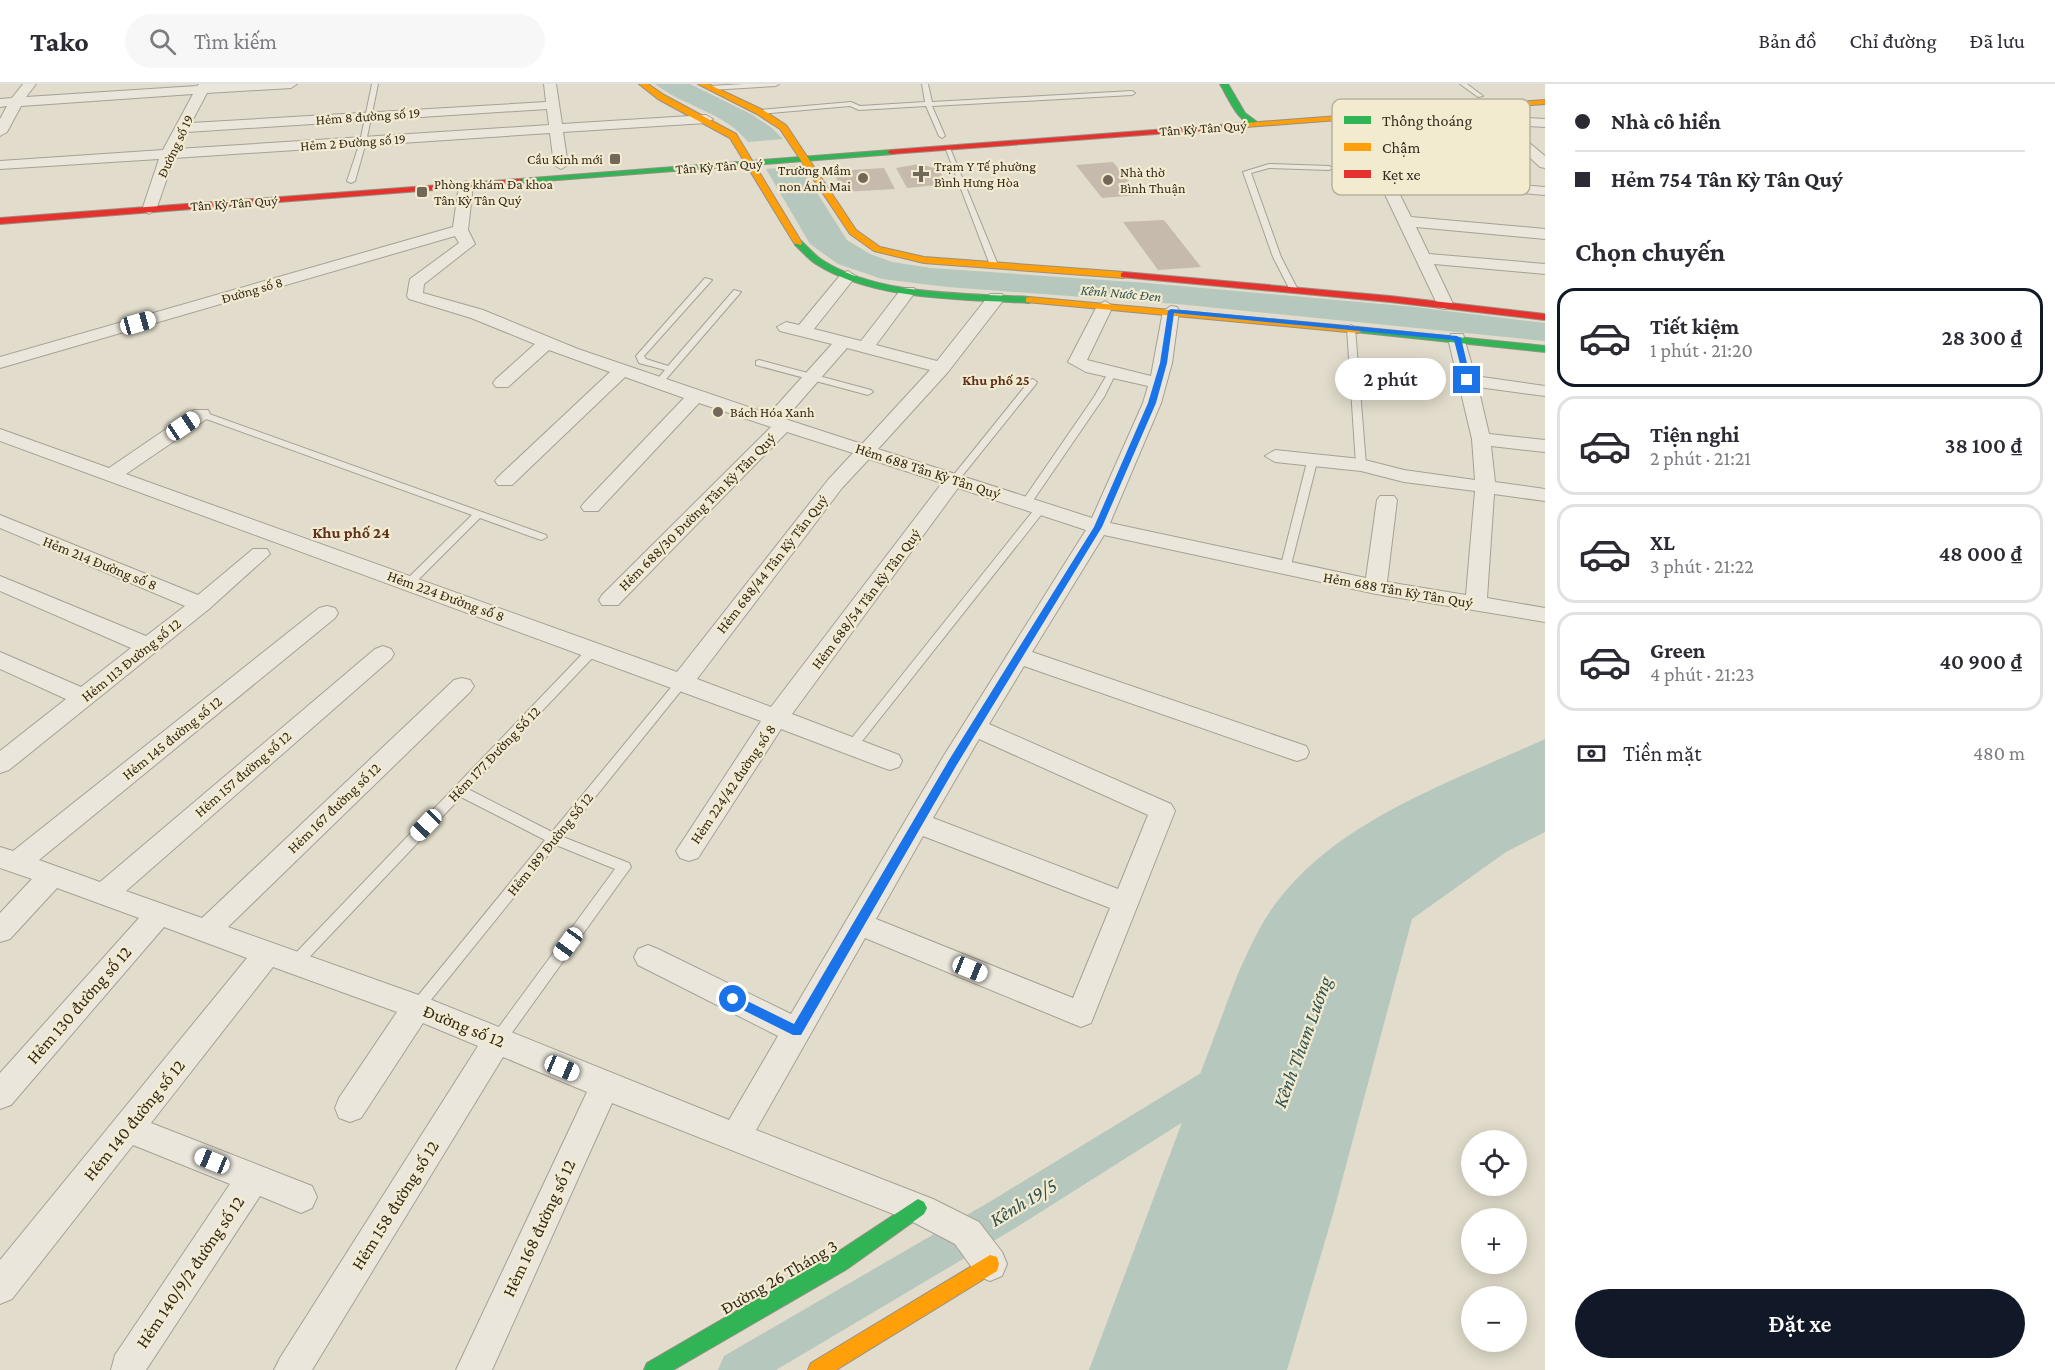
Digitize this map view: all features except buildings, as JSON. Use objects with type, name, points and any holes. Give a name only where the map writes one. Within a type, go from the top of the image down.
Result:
[{"type":"main road","points":[[643,84],[661,97],[733,135],[791,234],[805,252],[825,266],[848,276],[908,291],[1171,311],[1457,338],[1545,349]]},
{"type":"main road","points":[[1224,84],[1242,114],[1254,124]]},
{"type":"main road","points":[[706,86],[760,112],[783,128],[802,153],[853,232],[866,243],[885,252],[910,258],[1445,304],[1545,317]]},
{"type":"main road","name":"Tân Kỳ Tân Quý","points":[[1491,99],[1545,91]]},
{"type":"main road","name":"Tân Kỳ Tân Quý","points":[[1530,102],[1545,102]]},
{"type":"main road","name":"Tân Kỳ Tân Quý","points":[[0,221],[351,182],[561,165],[802,153],[1242,114],[1332,109]]},
{"type":"main road","name":"Tân Kỳ Tân Quý","points":[[944,142],[1332,118]]},
{"type":"main road","name":"Tân Kỳ Tân Quý","points":[[0,208],[151,203],[466,185],[746,157]]},
{"type":"main road","name":"Đường 26 Tháng 3","points":[[654,1370],[840,1262],[920,1209]]},
{"type":"main road","points":[[818,1370],[990,1264]]},
{"type":"street","points":[[0,132],[16,102],[30,84]]},
{"type":"street","points":[[0,103],[203,87],[291,84]]},
{"type":"street","points":[[550,84],[561,165]]},
{"type":"street","name":"Đường số 19","points":[[151,203],[168,154],[203,87]]},
{"type":"street","name":"Hẻm 8 đường số 19","points":[[182,128],[554,105]]},
{"type":"street","name":"Hẻm 2 Đường số 19","points":[[0,165],[706,119]]},
{"type":"street","points":[[1530,122],[1545,123]]},
{"type":"street","points":[[1530,149],[1542,159]]},
{"type":"street","points":[[460,230],[466,185]]},
{"type":"street","points":[[1530,190],[1545,191]]},
{"type":"street","points":[[1394,195],[1445,304]]},
{"type":"street","points":[[1405,221],[1545,234]]},
{"type":"street","name":"Hẻm 688 Tân Kỳ Tân Quý","points":[[460,230],[467,244],[416,282],[416,296],[477,314],[547,343],[622,370],[665,376],[696,396],[868,450],[1098,527],[1376,587],[1545,615]]},
{"type":"street","name":"Đường số 8","points":[[0,363],[460,230]]},
{"type":"street","points":[[1422,258],[1545,269]]},
{"type":"street","points":[[848,276],[795,329],[942,368]]},
{"type":"street","points":[[865,348],[908,291]]},
{"type":"street","name":"Hẻm 688/44 Tân Kỳ Tân Quý","points":[[682,682],[835,484],[942,368],[996,298]]},
{"type":"street","points":[[1105,306],[1077,362],[1112,373],[1158,383]]},
{"type":"street","points":[[736,1136],[975,727],[1098,527],[1152,403],[1164,363],[1171,311]]},
{"type":"street","points":[[1457,338],[1481,439],[1485,486],[1476,604]]},
{"type":"street","name":"Hẻm 688/30 Đường Tân Kỳ Tân Quý","points":[[610,600],[779,422],[813,376],[843,342]]},
{"type":"street","points":[[502,383],[547,343]]},
{"type":"street","points":[[506,481],[622,370]]},
{"type":"street","points":[[1467,380],[1545,391]]},
{"type":"street","points":[[591,507],[696,396]]},
{"type":"street","points":[[111,475],[201,414]]},
{"type":"street","name":"Hẻm 224 Đường số 8","points":[[0,435],[682,682],[890,761]]},
{"type":"street","points":[[1481,439],[1545,446]]},
{"type":"street","points":[[1275,456],[1312,462],[1361,465],[1404,476],[1545,495]]},
{"type":"street","name":"Hẻm 688/54 Tân Kỳ Tân Quý","points":[[776,718],[956,479]]},
{"type":"street","points":[[1376,587],[1387,500]]},
{"type":"street","name":"Hẻm 214 Đường số 8","points":[[0,521],[201,604]]},
{"type":"street","name":"Hẻm 113 Đường số 12","points":[[0,764],[201,604],[260,554]]},
{"type":"street","points":[[0,583],[148,646]]},
{"type":"street","name":"Hẻm 145 đường số 12","points":[[9,860],[327,613]]},
{"type":"street","name":"Hẻm 157 đường số 12","points":[[104,894],[383,654]]},
{"type":"street","points":[[1018,656],[1297,752]]},
{"type":"street","points":[[0,660],[84,698]]},
{"type":"street","name":"Hẻm 167 đường số 12","points":[[206,931],[462,686]]},
{"type":"street","name":"Hẻm 224/42 đường số 8","points":[[688,851],[776,718]]},
{"type":"street","points":[[859,924],[1081,1014],[1162,811],[975,727]]},
{"type":"street","points":[[918,823],[1126,903]]},
{"type":"street","name":"Đường số 12","points":[[9,860],[417,1007],[605,1086],[920,1209],[967,1233],[990,1264]]},
{"type":"street","points":[[0,931],[52,876]]},
{"type":"street","name":"Hẻm 130 đường số 12","points":[[0,1095],[159,914]]},
{"type":"street","points":[[648,957],[797,1031]]},
{"type":"street","name":"Hẻm 140 đường số 12","points":[[0,1287],[128,1128],[282,958]]},
{"type":"street","points":[[350,1108],[417,1007]]},
{"type":"street","name":"Hẻm 158 đường số 12","points":[[292,1370],[498,1040]]},
{"type":"street","name":"Hẻm 168 đường số 12","points":[[474,1370],[605,1086]]},
{"type":"street","points":[[128,1128],[301,1197]]},
{"type":"street","name":"Hẻm 140/9/2 đường số 12","points":[[127,1367],[253,1178]]},
{"type":"lane","points":[[351,182],[363,142],[375,84]]},
{"type":"lane","points":[[706,86],[776,84]]},
{"type":"lane","points":[[925,84],[929,106],[994,266]]},
{"type":"lane","points":[[1463,84],[1475,99]]},
{"type":"lane","points":[[760,112],[851,104],[859,108],[929,106],[1132,93]]},
{"type":"lane","points":[[1294,290],[1277,257],[1247,172],[1269,166],[1329,168]]},
{"type":"lane","points":[[708,280],[640,356],[642,361],[665,376],[737,292]]},
{"type":"lane","points":[[1351,328],[1361,465]]},
{"type":"lane","points":[[759,363],[868,392]]},
{"type":"lane","points":[[851,747],[1033,505],[1112,373]]},
{"type":"lane","points":[[956,479],[1033,382]]},
{"type":"lane","points":[[201,414],[542,537]]},
{"type":"lane","points":[[1285,569],[1312,462]]},
{"type":"lane","points":[[408,583],[479,514]]},
{"type":"lane","name":"Hẻm 177 Đường Số 12","points":[[282,958],[459,790],[593,650]]},
{"type":"lane","name":"Hẻm 189 Đường Số 12","points":[[417,1007],[682,682]]},
{"type":"lane","points":[[459,790],[554,839],[624,867],[498,1040]]},
{"type":"water","points":[[655,84],[690,84],[751,114],[772,128],[783,139],[748,142],[728,124]]},
{"type":"water","name":"Kênh Nước Đen","points":[[800,166],[847,240],[870,254],[892,262],[931,268],[1147,283],[1414,307],[1545,323],[1545,341],[1177,304],[947,287],[882,279],[838,264],[810,244],[766,169]]},
{"type":"water","name":"Kênh Tham Lương","points":[[1545,739],[1545,832],[1506,852],[1412,919],[1333,1214],[1287,1370],[1089,1370],[1237,976],[1276,902],[1310,866],[1339,842],[1371,821],[1440,785]]},
{"type":"waterway","name":"Kênh 19/5","points":[[738,1370],[1004,1214],[1223,1078]]},
{"type":"traffic: fast","points":[[1224,84],[1242,114],[1254,124]]},
{"type":"traffic: fast","points":[[519,181],[891,152]]},
{"type":"traffic: fast","points":[[798,243],[818,261],[843,274],[873,284],[939,294],[1029,300]]},
{"type":"traffic: fast","points":[[1358,330],[1545,349]]},
{"type":"traffic: fast","points":[[654,1370],[840,1262],[918,1208]]},
{"type":"traffic: slow","points":[[643,84],[661,97],[733,136],[798,243]]},
{"type":"traffic: slow","points":[[702,84],[760,112],[783,127],[853,232],[877,249],[924,260],[1124,275]]},
{"type":"traffic: slow","points":[[1530,103],[1545,102]]},
{"type":"traffic: slow","points":[[1233,126],[1332,118]]},
{"type":"traffic: slow","points":[[1029,300],[1358,330]]},
{"type":"traffic: slow","points":[[818,1370],[990,1264]]},
{"type":"traffic: jam","points":[[891,152],[1233,126]]},
{"type":"traffic: jam","points":[[0,221],[519,181]]},
{"type":"traffic: jam","points":[[1124,275],[1390,299],[1545,317]]},
{"type":"place","name":"Cầu Kinh mới","points":[[615,159]]},
{"type":"place","name":"Trạm Y Tế phường Bình Hưng Hòa","points":[[921,174]]},
{"type":"place","name":"Trường Mầm non Ánh Mai","points":[[863,178]]},
{"type":"place","name":"Nhà thờ Bình Thuận","points":[[1108,180]]},
{"type":"place","name":"Phòng khám Đa khoa Tân Kỳ Tân Quý","points":[[422,192]]},
{"type":"place","name":"Bách Hóa Xanh","points":[[718,412]]},
{"type":"district","name":"Khu phố 25","points":[[996,380]]},
{"type":"district","name":"Khu phố 24","points":[[351,532]]},
{"type":"route","points":[[733,999],[797,1031],[952,763],[1098,527],[1152,403],[1164,363],[1167,325],[1171,311],[1457,338],[1467,380]]}]
